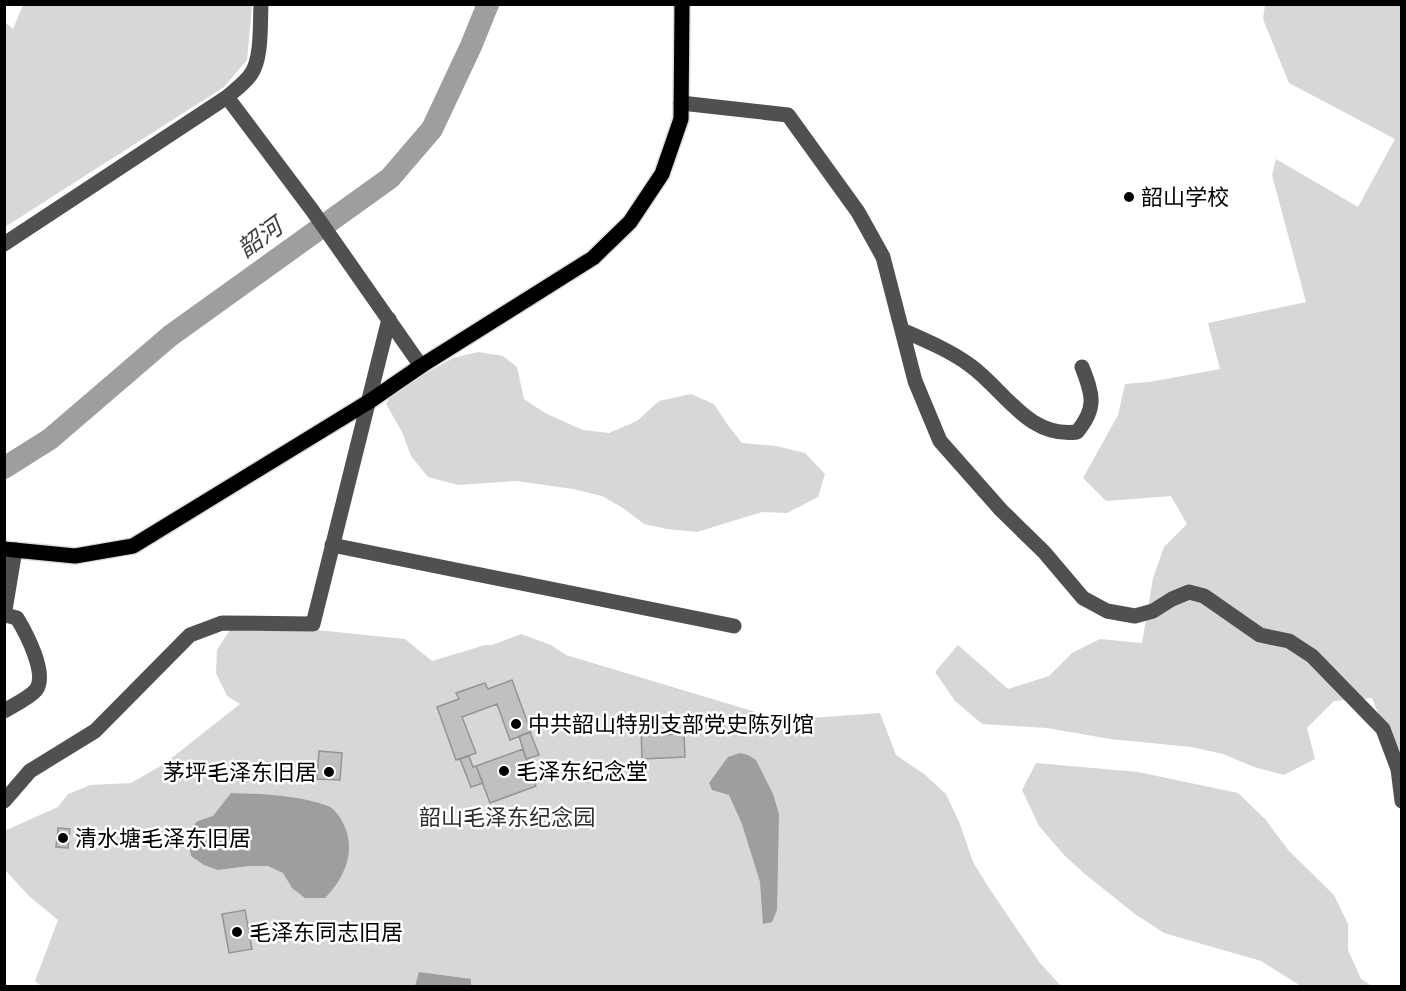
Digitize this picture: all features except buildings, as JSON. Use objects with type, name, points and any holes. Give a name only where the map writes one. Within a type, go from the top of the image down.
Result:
[{"type":"main road","points":[[10,550],[75,556],[133,546],[370,401],[421,366],[593,258],[630,222],[662,174],[681,120],[682,4]]},
{"type":"street","points":[[4,244],[228,97],[249,76],[255,66],[261,4]]},
{"type":"street","points":[[228,97],[312,210],[421,366]]},
{"type":"street","points":[[681,103],[788,115],[858,212],[882,257],[915,381],[940,441],[1001,510],[1044,552],[1083,598],[1107,610],[1135,616],[1153,612],[1172,599],[1188,592],[1204,596],[1260,635],[1289,641],[1312,656],[1383,729],[1398,769],[1401,801]]},
{"type":"street","points":[[4,801],[30,771],[95,731],[190,635],[222,623],[313,624],[389,320]]},
{"type":"street","points":[[902,330],[971,366],[1032,422],[1060,434],[1077,432],[1089,418],[1092,394],[1082,368]]},
{"type":"street","points":[[332,546],[735,626]]},
{"type":"street","points":[[4,711],[35,691],[40,682],[36,662],[17,618],[5,616],[10,550]]},
{"type":"green space","points":[[23,5],[252,5],[247,60],[224,87],[5,227],[5,22],[13,29]]},
{"type":"green space","points":[[1265,5],[1401,5],[1401,770],[1372,698],[1334,701],[1307,728],[1315,759],[1284,775],[1254,767],[1223,754],[1191,747],[1110,739],[1047,728],[982,724],[955,701],[935,672],[958,645],[1008,689],[1049,676],[1072,653],[1100,639],[1142,643],[1153,578],[1164,547],[1187,524],[1171,496],[1106,501],[1083,478],[1118,415],[1125,384],[1220,369],[1208,323],[1306,302],[1272,175],[1276,159],[1358,207],[1395,139],[1289,83],[1263,19]]},
{"type":"green space","points":[[478,352],[503,356],[517,367],[524,399],[545,413],[583,430],[609,433],[637,421],[659,401],[691,394],[714,404],[742,443],[776,446],[805,453],[825,474],[818,497],[787,513],[762,512],[697,532],[644,524],[602,496],[573,489],[516,481],[458,485],[428,477],[411,456],[402,432],[386,404],[392,393],[453,358]]},
{"type":"green space","name":"韶山毛泽东纪念园","points":[[297,628],[405,639],[432,661],[485,645],[492,645],[521,634],[551,645],[566,655],[782,720],[880,713],[896,755],[924,774],[946,794],[960,824],[973,862],[1040,963],[1061,986],[41,986],[35,981],[58,920],[30,897],[5,870],[4,831],[58,807],[68,794],[90,785],[131,783],[164,764],[240,704],[227,696],[216,673],[217,650],[230,630]]},
{"type":"green space","points":[[1036,763],[1138,772],[1238,793],[1265,819],[1289,851],[1334,895],[1348,924],[1348,950],[1361,979],[1372,986],[1301,986],[1261,961],[1164,933],[1135,914],[1064,855],[1039,826],[1022,790]]},
{"type":"shaded area","points":[[740,753],[756,760],[773,794],[779,814],[777,910],[772,922],[763,924],[760,882],[742,824],[729,795],[712,790],[709,783],[728,757]]},
{"type":"shaded area","points":[[231,793],[292,797],[316,802],[335,811],[347,833],[349,853],[343,873],[325,898],[305,898],[292,888],[283,873],[268,866],[218,870],[204,865],[191,856],[189,843],[192,826],[198,821],[213,816]]},
{"type":"shaded area","points":[[419,972],[471,979],[471,986],[415,986]]},
{"type":"waterway","name":"韶河","points":[[4,468],[50,439],[170,336],[390,178],[432,129],[488,4]]},
{"type":"place","name":"韶山学校","points":[[1129,197]]},
{"type":"place","name":"中共韶山特别支部党史陈列馆","points":[[516,724]]},
{"type":"place","name":"毛泽东纪念堂","points":[[504,771]]},
{"type":"place","name":"茅坪毛泽东旧居","points":[[329,772]]},
{"type":"place","name":"清水塘毛泽东旧居","points":[[63,838]]},
{"type":"place","name":"毛泽东同志旧居","points":[[237,932]]}]
